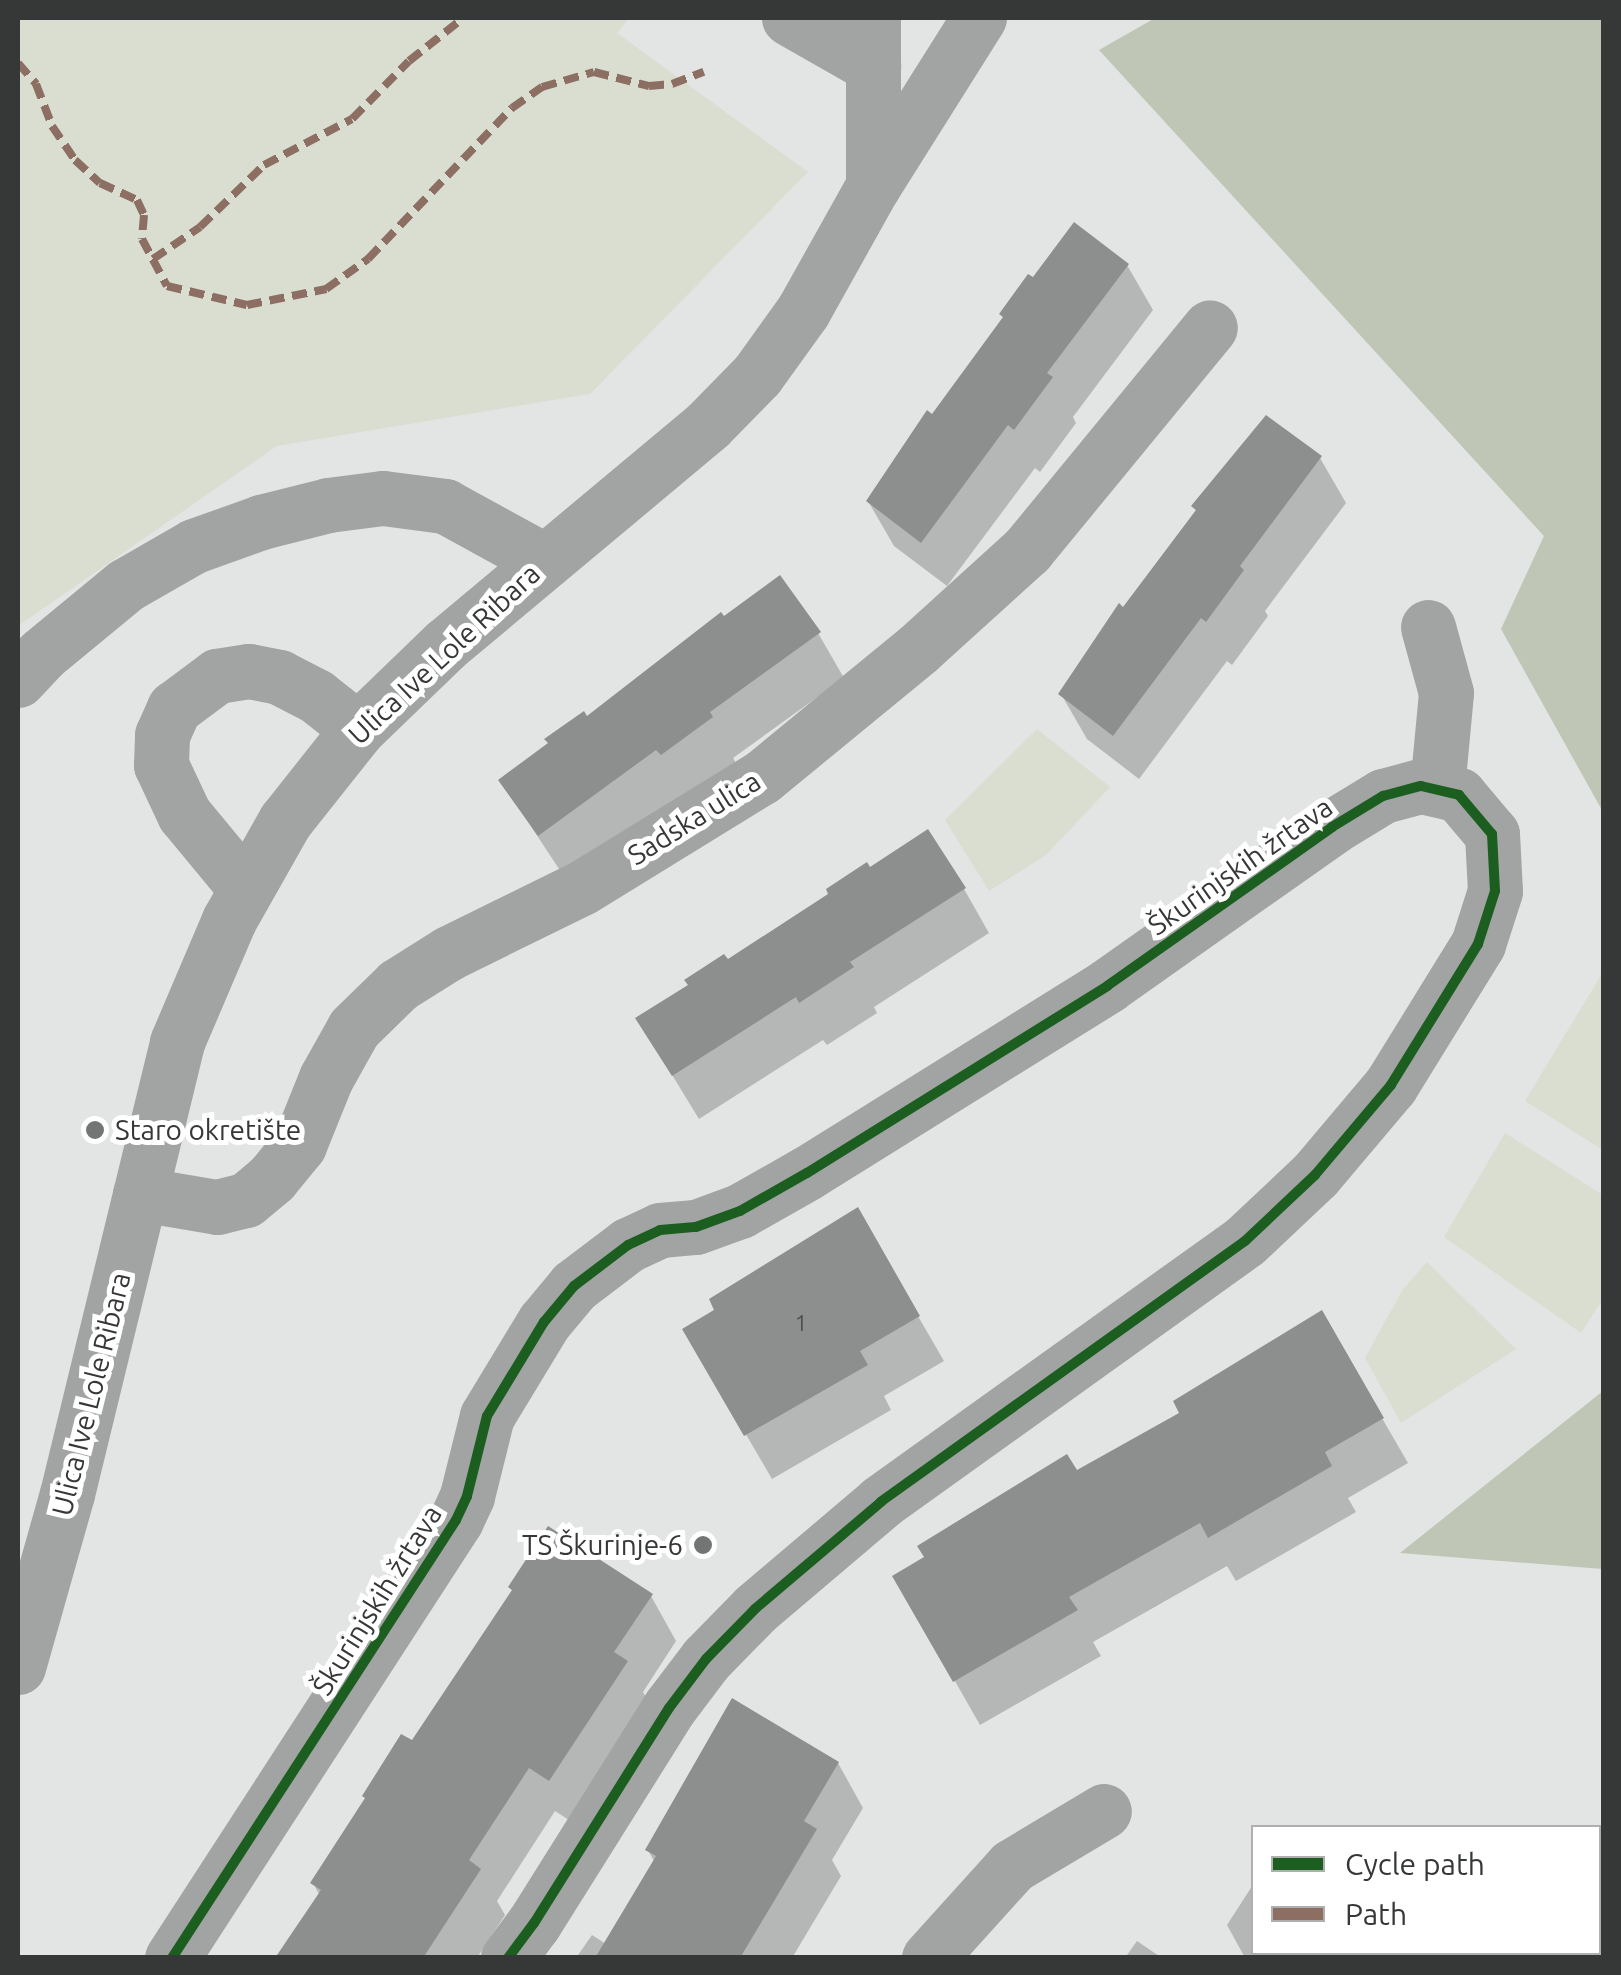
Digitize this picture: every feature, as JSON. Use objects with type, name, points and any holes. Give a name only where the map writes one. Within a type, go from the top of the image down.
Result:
[{"type":"street","points":[[789,18],[873,42]]},
{"type":"street","name":"Ulica Ive Lole Ribara","points":[[18,1667],[67,1494],[177,1042],[246,888],[285,821],[358,729],[445,646],[708,425],[757,374],[804,311],[873,186],[971,23]]},
{"type":"street","name":"Ulica Ive Lole Ribara","points":[[873,42],[873,186]]},
{"type":"street","name":"Sadska ulica","points":[[140,1194],[217,1207],[246,1200],[272,1178],[298,1144],[326,1078],[354,1028],[398,984],[449,953],[583,887],[762,777],[919,648],[1027,550],[1210,327]]},
{"type":"street","points":[[18,680],[41,655],[126,586],[194,546],[261,522],[328,506],[383,498],[445,506],[546,561]]},
{"type":"street","points":[[508,1958],[670,1708],[706,1660],[755,1609],[882,1502],[1245,1241],[1314,1174],[1392,1085],[1478,944],[1495,891],[1492,834],[1460,795],[1437,788],[1446,692],[1428,627]]},
{"type":"street","points":[[246,888],[184,814],[161,765],[162,735],[174,708],[217,676],[249,671],[279,677],[316,696],[358,729]]},
{"type":"street","name":"Škurinjskih žrtava","points":[[172,1958],[456,1520],[467,1496],[487,1416],[544,1322],[574,1286],[628,1245],[660,1230],[696,1227],[740,1211],[807,1173],[1108,986],[1332,826],[1383,796],[1421,786],[1437,788]]},
{"type":"street","points":[[930,1958],[1012,1866],[1104,1811]]},
{"type":"shaded area","points":[[18,18],[629,18],[617,33],[808,172],[590,394],[277,446],[18,626]]},
{"type":"shaded area","points":[[1037,729],[1110,787],[1046,855],[989,891],[945,820]]},
{"type":"shaded area","points":[[1603,972],[1604,1150],[1525,1101]]},
{"type":"shaded area","points":[[1505,1133],[1603,1195],[1603,1299],[1581,1333],[1444,1237]]},
{"type":"shaded area","points":[[1427,1262],[1516,1349],[1401,1423],[1365,1358],[1403,1289]]},
{"type":"green space","points":[[1155,18],[1603,18],[1603,812],[1501,629],[1544,536],[1099,50]]},
{"type":"green space","points":[[1603,1391],[1603,1569],[1400,1553]]},
{"type":"building","points":[[1074,222],[1129,264],[1047,373],[1053,377],[1014,430],[1008,425],[921,543],[866,501],[927,410],[932,414],[1003,317],[999,314],[1028,274],[1033,277]]},
{"type":"building","points":[[1266,415],[1322,456],[1240,566],[1244,570],[1206,622],[1201,618],[1113,736],[1058,694],[1119,603],[1123,607],[1196,510],[1191,506]]},
{"type":"building","points":[[780,575],[821,632],[710,712],[713,717],[661,755],[656,750],[538,836],[498,780],[548,743],[544,739],[584,711],[587,716],[721,612],[724,616]]},
{"type":"building","points":[[928,829],[966,888],[850,962],[854,967],[799,1003],[796,997],[672,1076],[635,1018],[688,985],[684,980],[724,954],[728,959],[828,894],[826,889],[867,862],[870,867]]},
{"type":"building","points":[[858,1207],[920,1316],[860,1351],[868,1365],[744,1436],[682,1329],[714,1310],[709,1299]]},
{"type":"building","points":[[1322,1310],[1384,1418],[1325,1452],[1332,1466],[1208,1538],[1200,1523],[1069,1597],[1078,1610],[953,1682],[892,1576],[924,1557],[917,1546],[1067,1454],[1077,1470],[1179,1413],[1173,1401]]},
{"type":"building","points":[[548,1526],[653,1594],[614,1652],[628,1661],[549,1781],[529,1768],[469,1860],[481,1869],[423,1958],[275,1958],[321,1890],[310,1883],[401,1734],[412,1740],[512,1590],[508,1587]]},
{"type":"building","points":[[732,1698],[839,1762],[804,1821],[817,1829],[740,1958],[595,1958],[656,1856],[645,1850]]},
{"type":"marked path","points":[[153,259],[200,227],[264,165],[352,119],[409,61],[463,18]]},
{"type":"marked path","points":[[18,63],[36,84],[52,126],[75,160],[100,183],[137,200],[144,215],[142,239],[167,286],[247,305],[326,289],[368,259],[512,108],[542,87],[594,72],[649,86],[672,84],[704,72]]},
{"type":"cycle path","points":[[172,1958],[456,1520],[467,1496],[487,1416],[544,1322],[574,1286],[628,1245],[660,1230],[696,1227],[740,1211],[807,1173],[1107,986],[1332,827],[1383,796],[1421,786],[1459,795],[1492,834],[1495,891],[1478,944],[1391,1085],[1315,1175],[1245,1241],[881,1502],[755,1609],[706,1659],[669,1708],[508,1958]]},
{"type":"place","name":"Staro okretište","points":[[95,1130]]},
{"type":"place","name":"TS Škurinje-6","points":[[703,1545]]}]
